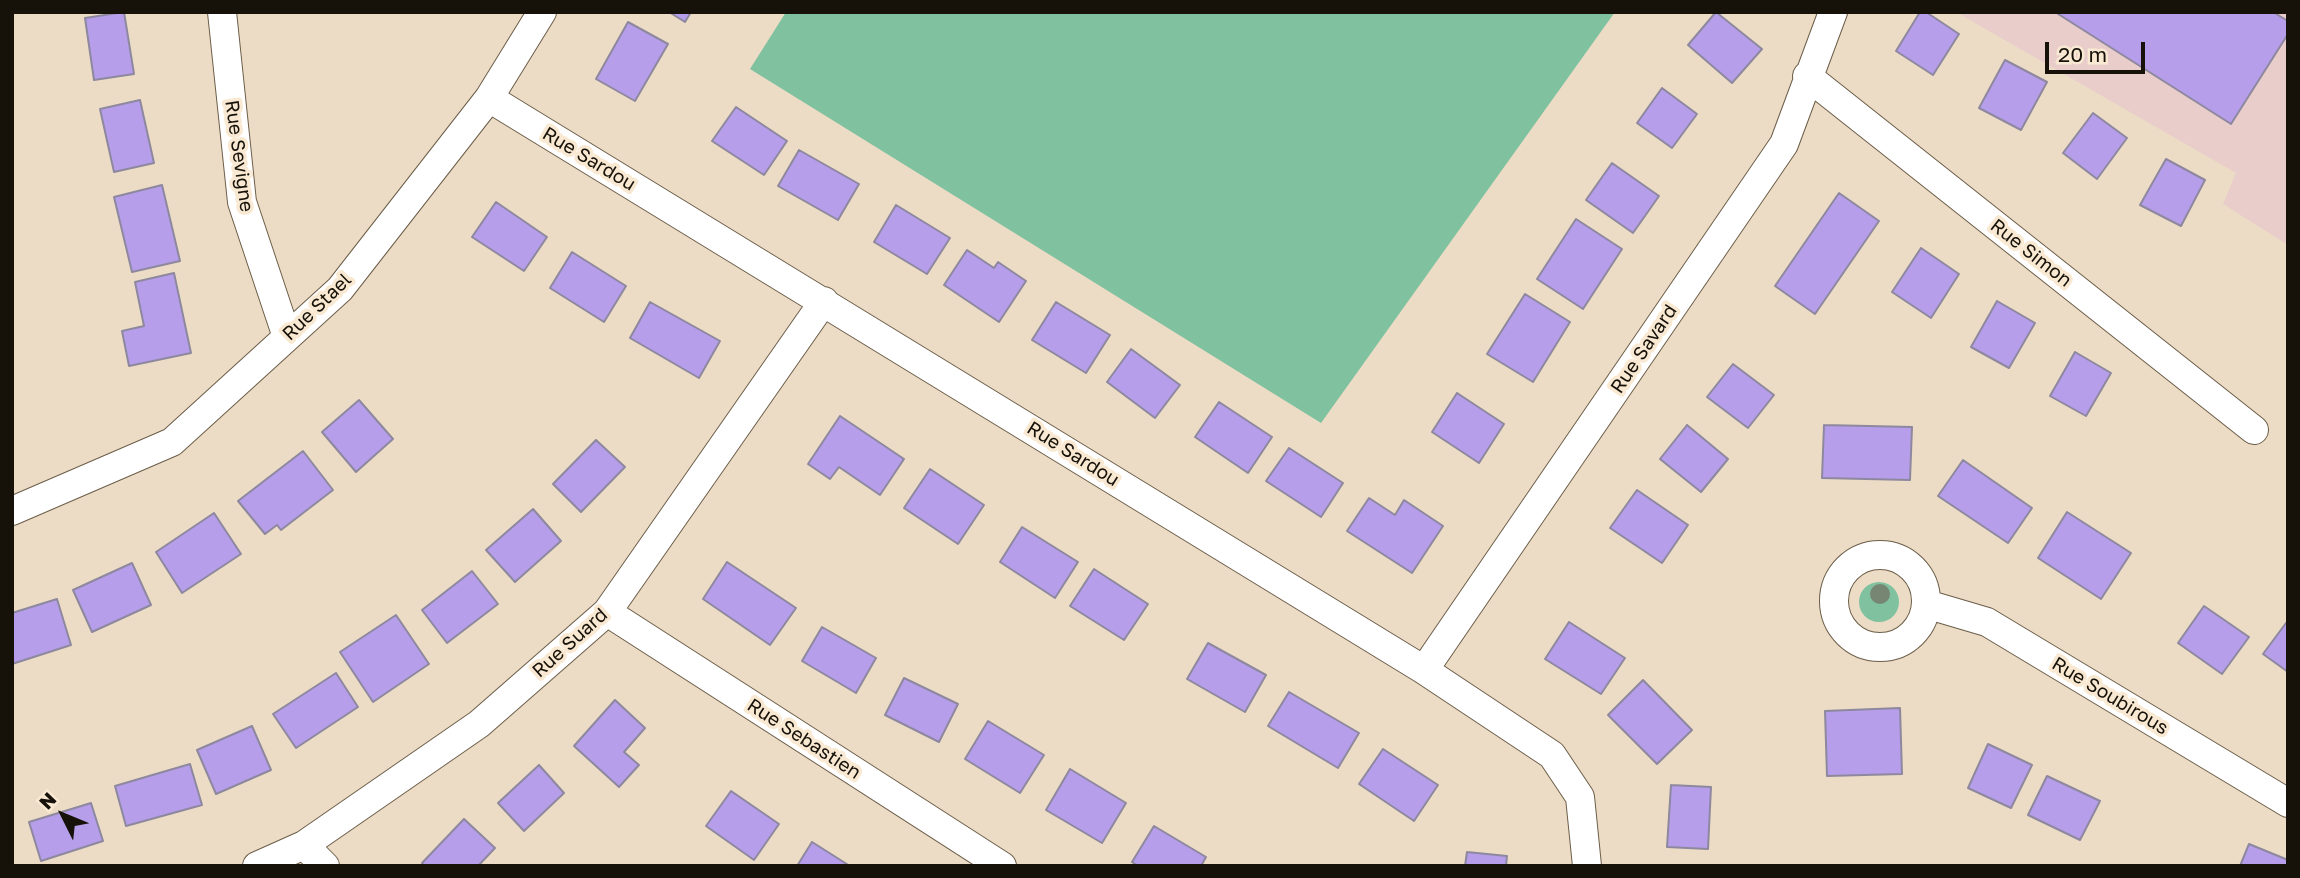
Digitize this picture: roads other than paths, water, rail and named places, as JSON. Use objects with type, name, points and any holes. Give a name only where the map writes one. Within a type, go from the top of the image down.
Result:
[{"type":"street","name":"Rue Sevigne","points":[[222,12],[242,202],[287,337]]},
{"type":"street","name":"Rue Stael","points":[[12,512],[172,442],[340,289],[489,98],[542,12]]},
{"type":"street","name":"Rue Savard","points":[[1424,670],[1784,144],[1807,76],[1833,12]]},
{"type":"street","name":"Rue Simon","points":[[1807,76],[2254,430]]},
{"type":"street","name":"Rue Sardou","points":[[489,98],[1424,670],[1552,755],[1580,797],[1587,866]]},
{"type":"street","name":"Rue Suard","points":[[257,866],[304,845],[479,724],[607,612],[824,301]]},
{"type":"street","name":"Rue Soubirous","points":[[1926,604],[1987,622],[2288,803]]},
{"type":"street","name":"Rue Sebastien","points":[[607,612],[1002,866]]},
{"type":"street","points":[[304,845],[325,866]]}]
